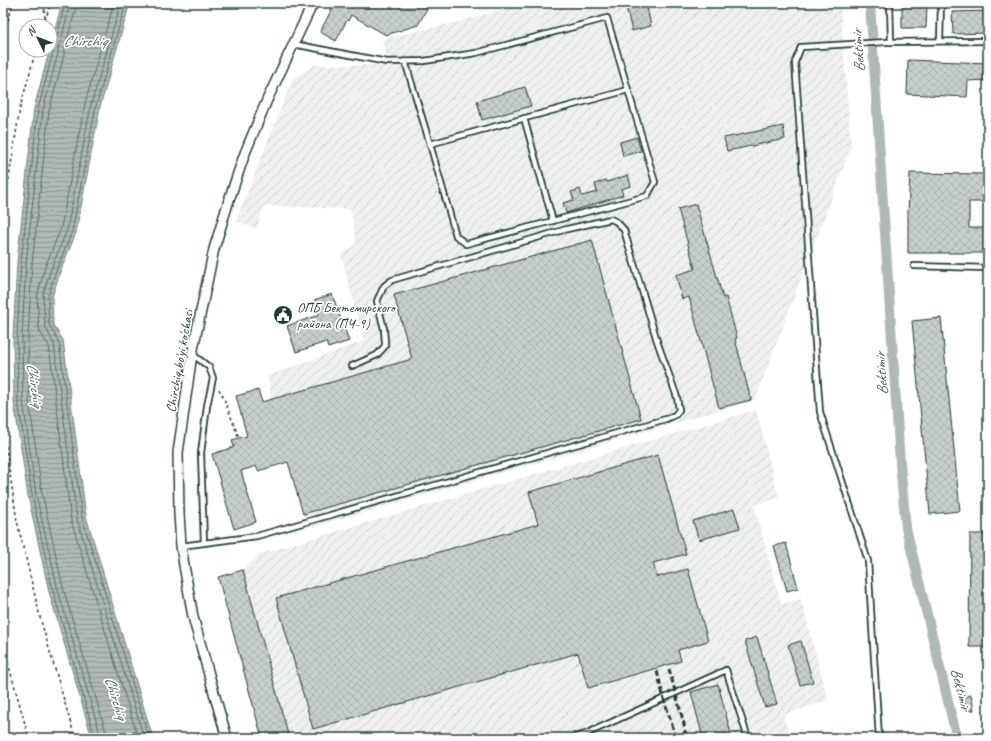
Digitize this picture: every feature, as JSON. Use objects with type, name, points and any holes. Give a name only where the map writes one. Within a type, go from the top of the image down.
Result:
[{"type":"street","name":"Chirchiq bo'yi ko'chasi","points":[[227,738],[193,617],[181,546],[178,454],[192,354],[214,249],[245,153],[266,100],[313,3]]},
{"type":"lane","points":[[889,42],[890,3]]},
{"type":"lane","points":[[940,41],[941,3]]},
{"type":"lane","points":[[293,44],[387,62],[405,61],[424,61],[476,53],[607,18],[655,182],[647,196],[466,244],[456,236],[405,61]]},
{"type":"lane","points":[[879,738],[868,561],[820,412],[795,62],[801,47],[889,42],[988,41]]},
{"type":"lane","points":[[430,144],[628,90]]},
{"type":"lane","points":[[524,118],[553,221]]},
{"type":"lane","points":[[181,546],[265,534],[666,419],[675,415],[679,410],[677,397],[657,340],[624,230],[617,222],[611,219],[567,229],[392,280],[384,286],[378,301],[384,329],[385,346],[377,355],[352,366]]},
{"type":"lane","points":[[914,266],[988,268]]},
{"type":"lane","points":[[192,354],[209,367],[213,378],[207,406],[201,453],[204,543]]},
{"type":"lane","points":[[573,738],[589,736],[726,670],[748,738]]},
{"type":"path","points":[[3,38],[13,3]]},
{"type":"path","points":[[44,3],[45,18]]},
{"type":"path","points":[[46,18],[51,3]]},
{"type":"path","points":[[3,240],[6,196],[20,108],[34,58]]},
{"type":"path","points":[[213,378],[223,396],[239,438]]},
{"type":"path","points":[[3,416],[4,435],[17,521],[41,622],[75,738]]},
{"type":"path","points":[[3,645],[30,738]]},
{"type":"shaded area","points":[[525,3],[840,3],[851,147],[755,400],[313,527],[303,514],[271,399],[268,376],[364,341],[341,255],[356,244],[351,209],[264,206],[256,229],[236,221],[293,78],[315,65],[388,65],[382,39],[462,21]]},
{"type":"shaded area","points":[[756,410],[779,498],[754,505],[781,604],[801,599],[828,700],[783,715],[791,738],[262,738],[218,577],[243,570],[259,554]]},
{"type":"water","name":"Chirchiq","points":[[62,3],[130,3],[100,107],[76,233],[60,272],[52,297],[53,325],[63,340],[86,516],[153,738],[92,738],[49,592],[28,496],[14,402],[13,336],[17,262],[34,108],[47,58],[58,58],[58,18]]},
{"type":"building","points":[[335,3],[430,3],[418,25],[386,35],[351,15],[336,41],[320,32]]},
{"type":"building","points":[[625,3],[646,3],[651,26],[632,31]]},
{"type":"building","points":[[902,3],[927,3],[926,28],[902,28]]},
{"type":"building","points":[[988,11],[988,33],[953,34],[952,12]]},
{"type":"building","points":[[908,60],[988,63],[988,80],[968,81],[967,97],[907,94]]},
{"type":"building","points":[[525,87],[531,106],[482,120],[477,101]]},
{"type":"building","points":[[783,126],[785,139],[727,151],[724,138]]},
{"type":"building","points":[[637,137],[641,151],[623,156],[620,142]]},
{"type":"building","points":[[910,173],[988,174],[988,202],[969,202],[969,228],[988,228],[988,253],[908,253]]},
{"type":"building","points":[[628,175],[631,186],[621,189],[623,195],[566,213],[563,203],[574,200],[571,192],[580,189],[582,196],[597,192],[595,184],[606,180],[607,182]]},
{"type":"building","points":[[696,204],[723,298],[726,297],[751,400],[719,408],[689,297],[682,299],[676,275],[695,269],[678,209]]},
{"type":"building","points":[[592,240],[641,419],[303,514],[288,462],[258,471],[256,466],[241,471],[256,522],[234,529],[212,454],[234,447],[232,440],[247,436],[236,396],[258,390],[262,402],[412,359],[394,295]]},
{"type":"building","points":[[332,294],[349,341],[328,348],[326,342],[296,352],[287,326],[319,315],[314,300]]},
{"type":"building","points":[[941,318],[960,511],[930,514],[912,321]]},
{"type":"building","points":[[658,455],[686,554],[653,563],[657,577],[688,569],[708,641],[678,650],[681,661],[588,688],[578,653],[313,729],[276,598],[538,524],[529,492]]},
{"type":"building","points":[[734,509],[740,528],[699,540],[693,521]]},
{"type":"building","points":[[970,534],[988,534],[988,647],[969,647]]},
{"type":"building","points":[[786,543],[798,588],[787,591],[774,546]]},
{"type":"building","points":[[243,570],[289,738],[262,738],[218,577]]},
{"type":"building","points":[[757,637],[777,704],[765,707],[745,641]]},
{"type":"building","points":[[801,641],[813,682],[800,685],[788,645]]},
{"type":"building","points":[[718,684],[732,738],[703,738],[691,692]]},
{"type":"building","points":[[971,695],[974,710],[966,711],[963,697]]},
{"type":"waterway","name":"Bektimir","points":[[870,3],[900,463],[906,528],[957,738]]},
{"type":"railway","points":[[669,669],[684,724],[686,738]]},
{"type":"railway","points":[[657,671],[676,738]]},
{"type":"place","name":"ОПБ Бектемирского района (ПЧ-9)","points":[[283,315]]}]
